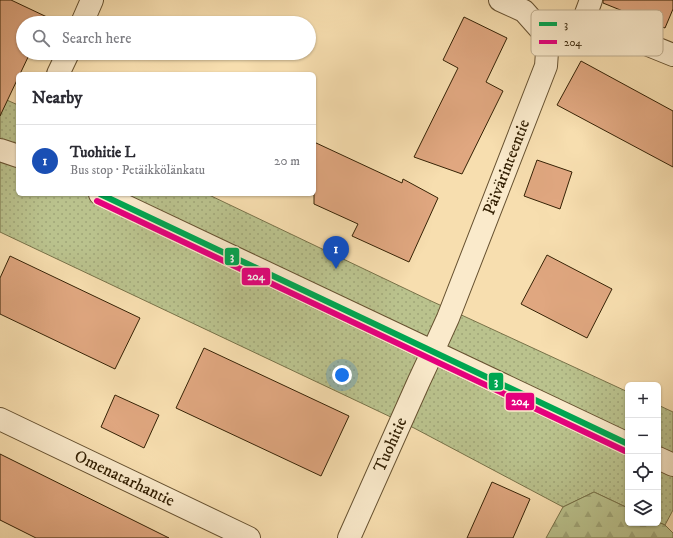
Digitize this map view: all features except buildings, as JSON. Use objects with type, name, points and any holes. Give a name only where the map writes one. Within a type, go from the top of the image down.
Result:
[{"type":"street","points":[[85,16],[92,0]]},
{"type":"street","points":[[500,0],[524,11],[531,19]]},
{"type":"street","points":[[663,50],[673,55]]},
{"type":"street","name":"Päivärinteentie","points":[[433,351],[448,318],[546,66],[547,56]]},
{"type":"street","points":[[59,72],[65,60]]},
{"type":"street","points":[[0,150],[16,155]]},
{"type":"street","points":[[104,196],[625,443]]},
{"type":"street","name":"Tuohitie","points":[[349,538],[433,351]]},
{"type":"street","name":"Omenatarhantie","points":[[0,419],[249,538]]},
{"type":"street","points":[[661,459],[673,465]]},
{"type":"green space","points":[[0,97],[16,104],[16,196],[211,196],[429,300],[625,391],[625,507],[594,492],[563,507],[414,428],[0,232]]},
{"type":"green space","points":[[661,406],[673,412],[673,510],[665,525],[661,523]]},
{"type":"green space","points":[[594,492],[625,507],[625,526],[661,526],[661,523],[673,533],[673,538],[546,538],[563,507]]},
{"type":"transit line","name":"3","points":[[104,196],[625,443]]},
{"type":"transit line","name":"204","points":[[97,201],[625,451]]},
{"type":"place","name":"Tuohitie L","points":[[336,269]]}]
